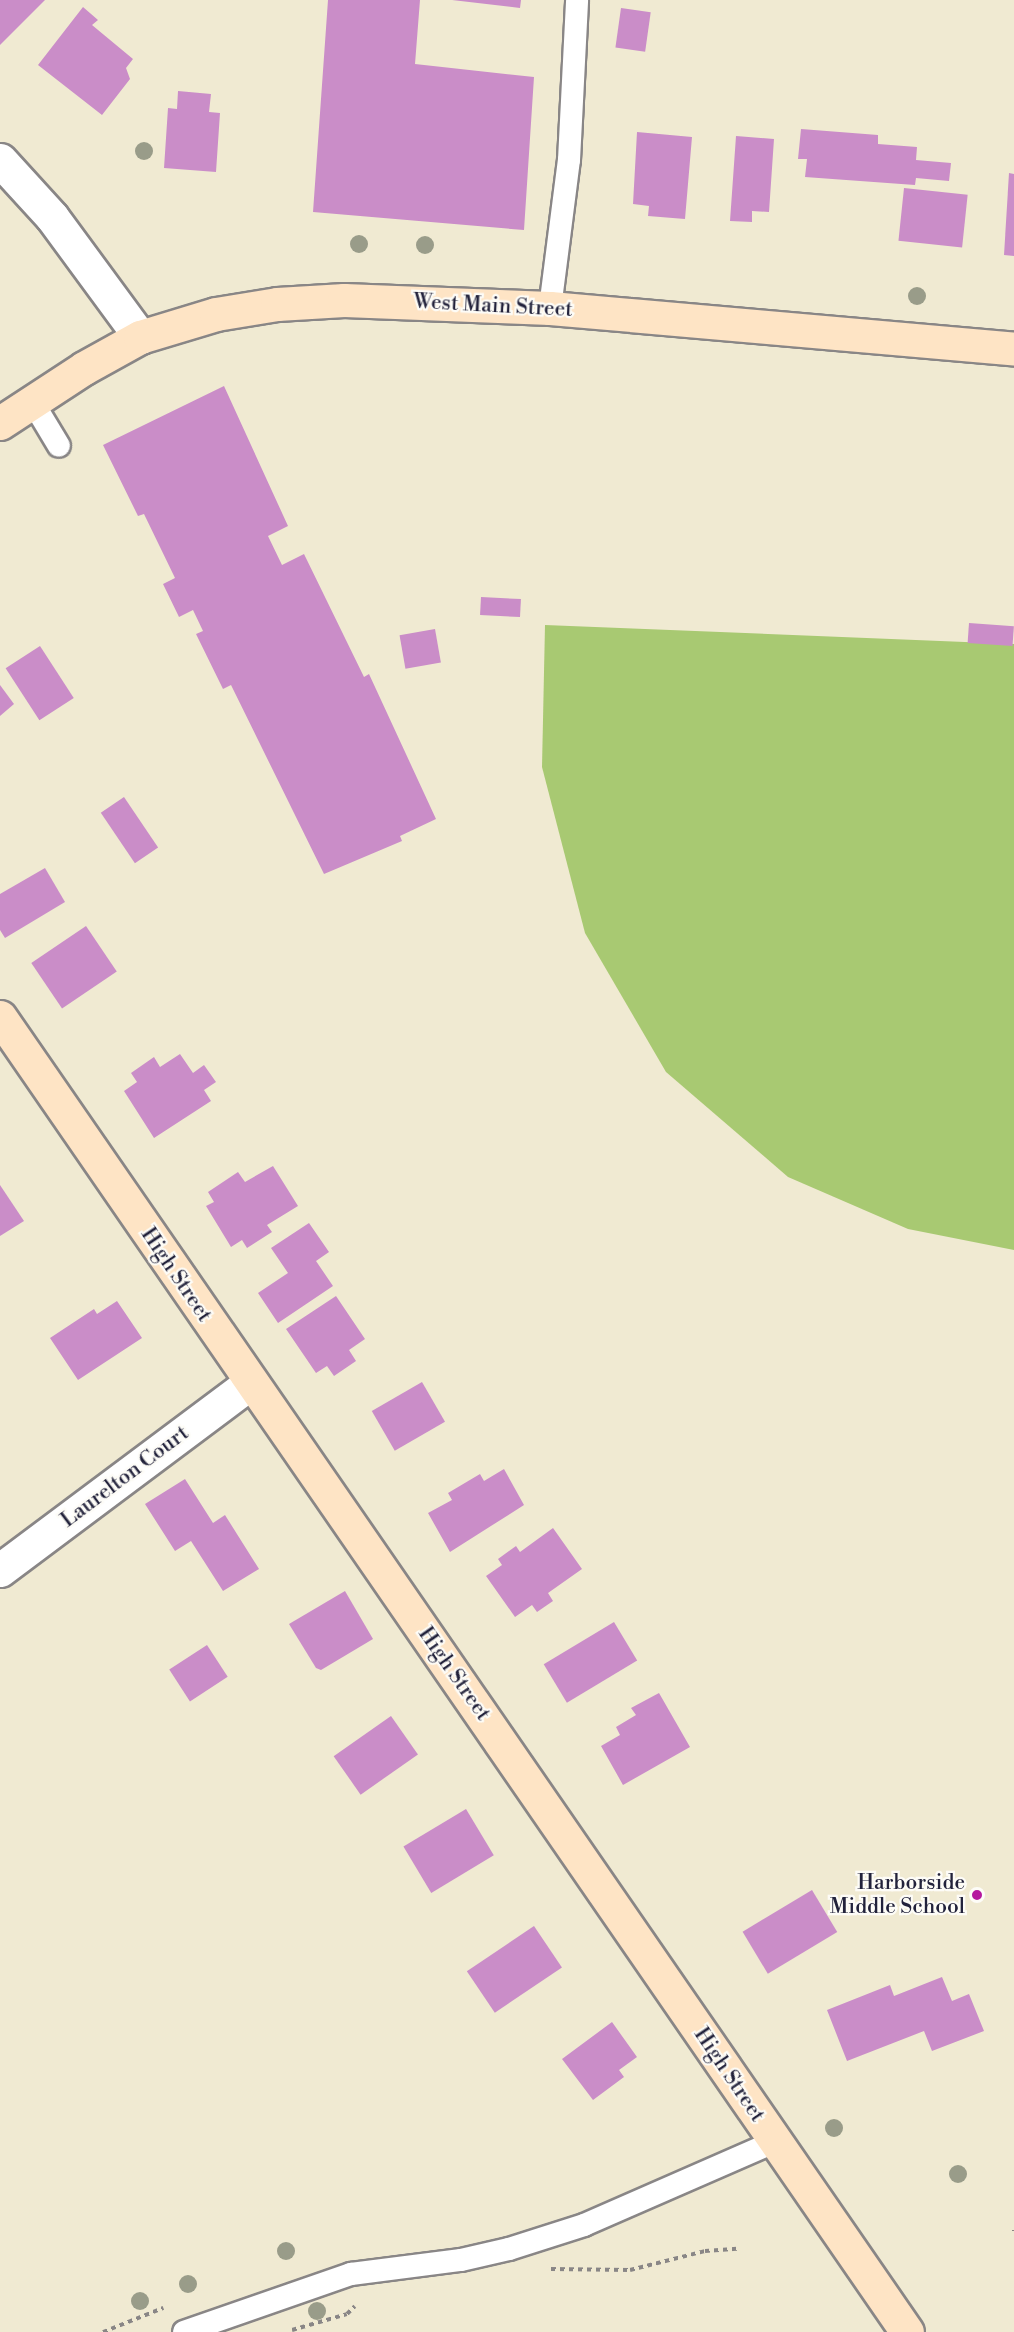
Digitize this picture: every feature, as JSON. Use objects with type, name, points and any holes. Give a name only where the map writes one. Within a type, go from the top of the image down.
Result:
[{"type":"main road","name":"West Main Street","points":[[0,423],[32,401],[140,337],[216,314],[277,304],[344,300],[550,308],[1014,349]]},
{"type":"main road","name":"High Street","points":[[0,1017],[250,1383],[907,2332]]},
{"type":"street","points":[[0,160],[52,217],[140,337]]},
{"type":"street","name":"Laurelton Court","points":[[0,1570],[250,1383]]},
{"type":"lane","points":[[550,308],[569,160],[577,0]]},
{"type":"lane","points":[[32,401],[58,446]]},
{"type":"lane","points":[[183,2332],[351,2274],[461,2260],[519,2246],[584,2224],[774,2142]]},
{"type":"path","points":[[544,2269],[630,2270],[705,2251],[736,2249]]},
{"type":"green space","points":[[545,625],[1014,644],[1014,1250],[908,1229],[788,1177],[666,1072],[585,933],[542,767]]},
{"type":"building","points":[[0,0],[45,0],[0,45]]},
{"type":"building","points":[[328,0],[420,0],[415,64],[534,77],[524,230],[313,212]]},
{"type":"building","points":[[452,0],[521,0],[520,8]]},
{"type":"building","points":[[83,7],[98,20],[92,25],[133,59],[126,68],[130,79],[102,115],[38,65]]},
{"type":"building","points":[[621,8],[651,12],[645,52],[615,48]]},
{"type":"building","points":[[178,91],[211,94],[209,112],[220,113],[216,172],[164,168],[168,108],[177,109]]},
{"type":"building","points":[[801,129],[878,135],[878,144],[917,147],[916,160],[951,163],[949,181],[916,178],[915,185],[805,177],[807,159],[798,159]]},
{"type":"building","points":[[637,132],[692,137],[685,219],[648,216],[649,206],[633,204]]},
{"type":"building","points":[[736,136],[774,139],[769,212],[752,211],[752,222],[730,221]]},
{"type":"building","points":[[1009,173],[1014,174],[1014,256],[1004,255]]},
{"type":"building","points":[[904,188],[968,195],[962,247],[898,241]]},
{"type":"building","points":[[224,386],[288,526],[268,536],[282,565],[304,554],[364,677],[369,674],[436,819],[400,836],[402,841],[324,874],[231,685],[223,689],[196,634],[203,631],[193,610],[179,617],[163,584],[175,578],[144,514],[138,516],[103,445]]},
{"type":"building","points":[[481,597],[521,599],[520,617],[480,615]]},
{"type":"building","points":[[969,623],[1014,626],[1012,646],[968,643]]},
{"type":"building","points":[[435,629],[441,662],[405,669],[400,635]]},
{"type":"building","points":[[40,646],[74,698],[39,720],[6,668]]},
{"type":"building","points":[[0,685],[14,704],[0,716]]},
{"type":"building","points":[[124,797],[158,848],[135,863],[101,813]]},
{"type":"building","points":[[45,868],[65,902],[5,938],[0,930],[0,894]]},
{"type":"building","points":[[86,926],[117,972],[62,1009],[31,963]]},
{"type":"building","points":[[180,1054],[193,1073],[204,1065],[216,1082],[204,1090],[211,1101],[154,1138],[124,1091],[137,1082],[131,1073],[154,1057],[160,1067]]},
{"type":"building","points":[[273,1166],[298,1206],[267,1225],[272,1232],[247,1248],[242,1240],[231,1247],[206,1206],[214,1202],[208,1192],[238,1172],[245,1182]]},
{"type":"building","points":[[0,1185],[24,1221],[0,1236]]},
{"type":"building","points":[[309,1223],[329,1252],[316,1261],[333,1286],[278,1323],[258,1293],[288,1273],[271,1248]]},
{"type":"building","points":[[336,1296],[365,1339],[349,1350],[356,1361],[334,1376],[327,1366],[316,1373],[286,1329]]},
{"type":"building","points":[[117,1301],[142,1338],[78,1380],[50,1338],[94,1309],[97,1314]]},
{"type":"building","points":[[422,1382],[445,1422],[395,1451],[372,1411]]},
{"type":"building","points":[[504,1469],[524,1505],[450,1552],[428,1513],[452,1500],[448,1493],[480,1474],[484,1481]]},
{"type":"building","points":[[185,1479],[213,1523],[225,1515],[259,1569],[223,1591],[191,1541],[175,1551],[145,1504]]},
{"type":"building","points":[[553,1528],[582,1569],[548,1593],[553,1601],[537,1612],[532,1605],[515,1617],[486,1576],[502,1565],[498,1559],[516,1546],[520,1552]]},
{"type":"building","points":[[345,1591],[373,1639],[321,1670],[316,1668],[289,1624]]},
{"type":"building","points":[[614,1622],[637,1661],[567,1703],[544,1664]]},
{"type":"building","points":[[207,1645],[228,1677],[190,1701],[169,1670]]},
{"type":"building","points":[[659,1693],[690,1747],[623,1785],[601,1746],[620,1735],[616,1727],[636,1715],[631,1708]]},
{"type":"building","points":[[391,1716],[418,1755],[361,1795],[334,1756]]},
{"type":"building","points":[[466,1809],[494,1855],[431,1893],[403,1847]]},
{"type":"building","points":[[812,1890],[837,1932],[768,1974],[743,1932]]},
{"type":"building","points":[[534,1926],[562,1967],[495,2013],[467,1971]]},
{"type":"building","points":[[942,1977],[952,2001],[969,1994],[984,2031],[932,2051],[924,2031],[847,2061],[827,2010],[890,1985],[894,1996]]},
{"type":"building","points":[[612,2022],[637,2057],[619,2070],[624,2077],[593,2100],[562,2059]]},
{"type":"place","name":"Harborside Middle School","points":[[977,1895]]}]
